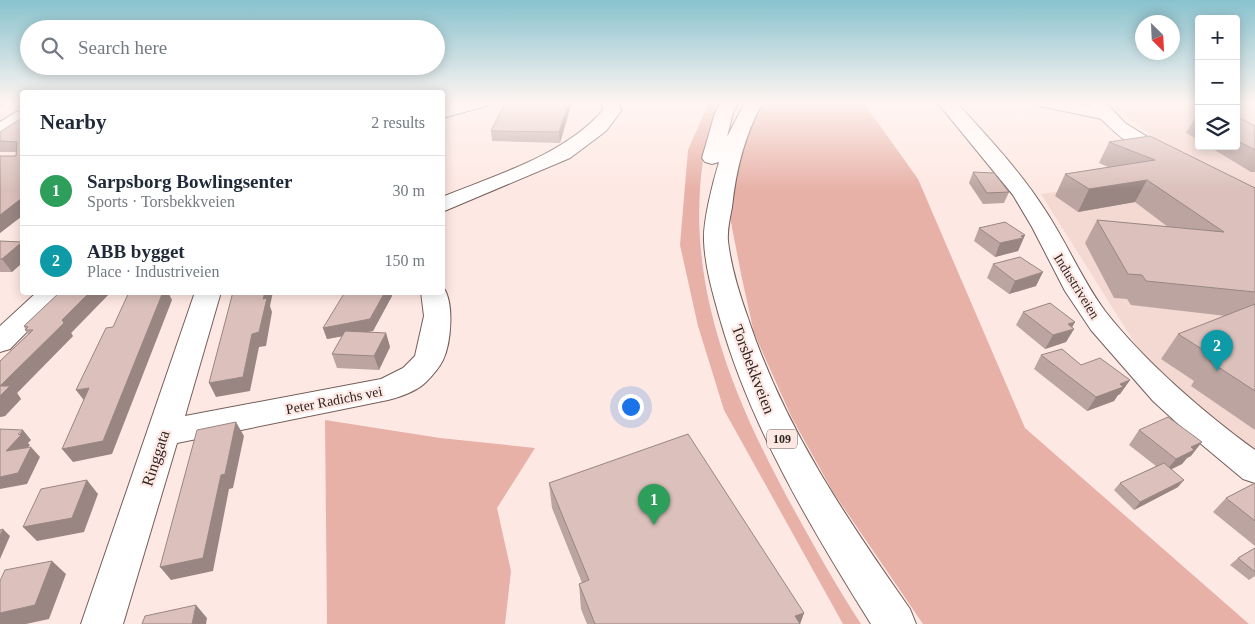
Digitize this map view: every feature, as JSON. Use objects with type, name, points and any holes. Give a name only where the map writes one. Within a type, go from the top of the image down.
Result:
[{"type":"street","points":[[445,204],[563,154],[594,131]]},
{"type":"street","name":"Torsbekkveien","points":[[719,131],[713,148],[708,182],[717,234],[721,275],[753,375],[781,436],[816,502],[895,624]]},
{"type":"street","name":"Torsbekkveien","points":[[717,234],[724,180],[731,148],[739,131]]},
{"type":"street","name":"Industriveien","points":[[972,131],[1022,193],[1044,226],[1068,274],[1093,314],[1128,355],[1168,396],[1225,447],[1255,469]]},
{"type":"street","points":[[1128,131],[1140,141],[1188,170]]},
{"type":"street","points":[[0,318],[25,295]]},
{"type":"street","points":[[0,342],[50,295]]},
{"type":"street","name":"Ringgata","points":[[102,624],[207,295]]},
{"type":"street","name":"Peter Radichs vei","points":[[163,434],[388,389],[414,376],[429,359],[438,316],[434,295]]},
{"type":"shaded area","points":[[696,131],[711,131],[702,167],[700,233],[704,275],[713,318],[725,359],[740,400],[777,479],[836,584],[861,624],[843,624],[724,410],[698,326],[680,245],[688,150]]},
{"type":"shaded area","points":[[749,131],[884,131],[918,179],[1025,428],[1249,624],[923,624],[833,492],[792,418],[754,333],[730,217],[736,162]]},
{"type":"shaded area","points":[[1146,131],[1195,131],[1195,150],[1240,150],[1240,131],[1255,131],[1255,469],[1168,396],[1041,194],[1213,171]]},
{"type":"shaded area","points":[[325,420],[440,438],[535,448],[497,508],[511,571],[505,624],[327,624]]},
{"type":"building","points":[[20,131],[20,200],[0,215],[0,156],[16,156],[17,142],[0,141],[0,132]]},
{"type":"building","points":[[499,131],[559,131],[559,132]]},
{"type":"building","points":[[1240,131],[1255,131],[1255,150],[1240,142]]},
{"type":"building","points":[[1150,136],[1255,188],[1255,292],[1146,281],[1142,275],[1128,274],[1097,220],[1224,232],[1147,180],[1089,189],[1065,174],[1155,160],[1109,142]]},
{"type":"building","points":[[973,172],[994,173],[1009,192],[987,193]]},
{"type":"building","points":[[1005,222],[1025,235],[1021,236],[1023,238],[1000,243],[979,228]]},
{"type":"building","points":[[0,241],[20,242],[20,244],[0,259]]},
{"type":"building","points":[[1020,257],[1043,272],[1015,281],[993,264]]},
{"type":"building","points":[[57,295],[87,295],[62,320],[64,323],[0,386],[0,361],[33,330],[25,330],[28,327],[24,326]]},
{"type":"building","points":[[128,295],[162,295],[103,441],[62,449],[89,388],[76,390],[106,328],[113,327]]},
{"type":"building","points":[[232,295],[264,295],[263,299],[267,298],[259,332],[252,334],[243,377],[209,383]]},
{"type":"building","points":[[343,295],[383,295],[370,319],[323,328]]},
{"type":"building","points":[[1050,303],[1075,322],[1068,324],[1074,329],[1053,335],[1023,312]]},
{"type":"building","points":[[1255,304],[1255,391],[1209,361],[1216,358],[1178,334]]},
{"type":"building","points":[[345,331],[386,333],[374,356],[332,354]]},
{"type":"building","points":[[1062,349],[1081,365],[1100,358],[1130,380],[1120,384],[1123,387],[1096,397],[1041,355]]},
{"type":"building","points":[[0,386],[10,386],[0,396]]},
{"type":"building","points":[[1168,417],[1202,442],[1191,447],[1194,450],[1176,459],[1139,430]]},
{"type":"building","points":[[236,422],[225,474],[221,475],[203,558],[160,567],[197,430]]},
{"type":"building","points":[[0,429],[23,430],[18,434],[21,435],[6,451],[31,447],[18,473],[0,477]]},
{"type":"building","points":[[688,434],[804,613],[795,616],[800,624],[595,624],[579,584],[589,580],[549,483]]},
{"type":"building","points":[[1164,463],[1184,480],[1140,502],[1120,483]]},
{"type":"building","points":[[87,480],[72,518],[23,527],[41,489]]},
{"type":"building","points":[[1255,483],[1255,521],[1226,498]]},
{"type":"building","points":[[1255,548],[1255,572],[1238,558]]},
{"type":"building","points":[[52,561],[35,605],[0,613],[0,581],[5,570]]},
{"type":"building","points":[[196,605],[192,624],[142,624],[145,616]]},
{"type":"place","name":"ABB bygget","points":[[1217,371]]},
{"type":"place","name":"Sarpsborg Bowlingsenter","points":[[654,525]]}]
